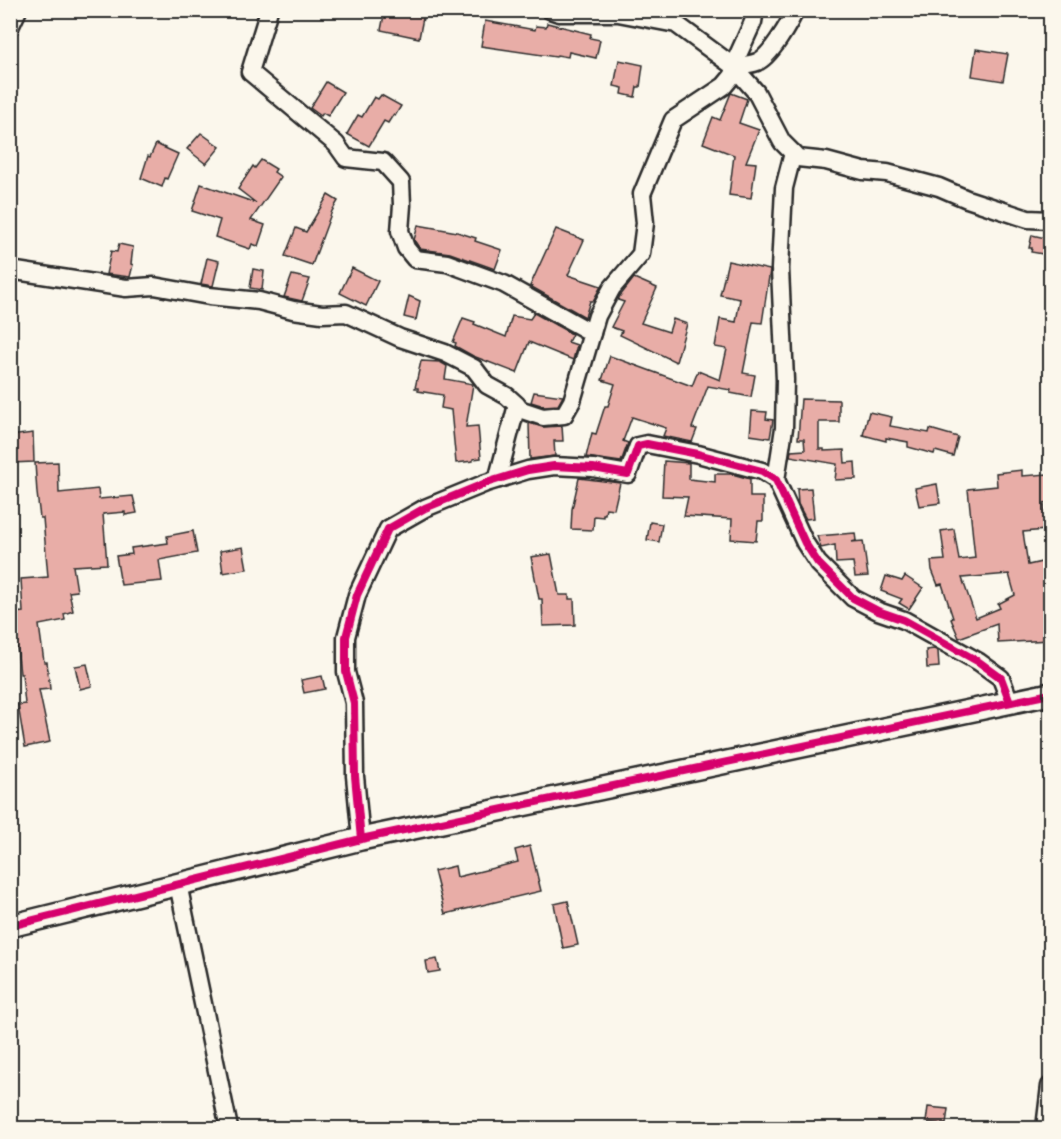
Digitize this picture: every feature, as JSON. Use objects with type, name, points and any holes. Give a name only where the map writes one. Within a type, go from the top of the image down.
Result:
[{"type":"street","points":[[10,27],[18,10]]},
{"type":"street","points":[[269,10],[250,72],[336,144],[346,158],[383,162],[401,182],[400,231],[406,248],[415,259],[447,263],[504,284],[592,333]]},
{"type":"street","points":[[550,10],[559,13],[618,13],[676,24],[733,66],[756,92],[782,142],[798,158],[826,161],[863,171],[887,173],[939,187],[967,199],[1028,219],[1050,220]]},
{"type":"street","points":[[516,408],[543,417],[564,415],[572,401],[597,316],[612,288],[641,254],[645,223],[642,194],[673,120],[724,86],[734,74],[733,66],[753,22],[754,10]]},
{"type":"street","points":[[733,66],[759,62],[776,43],[791,21],[795,10]]},
{"type":"street","points":[[776,480],[784,428],[785,380],[780,280],[784,188],[793,153]]},
{"type":"street","points":[[10,270],[126,288],[154,286],[209,296],[259,301],[293,310],[322,314],[346,313],[400,338],[445,353],[474,368],[487,385],[507,396],[517,405],[499,473],[500,479]]},
{"type":"street","points":[[361,839],[356,777],[354,703],[346,672],[346,637],[357,595],[388,529],[425,508],[528,470],[554,466],[593,468],[628,474],[638,446],[647,444],[698,454],[762,471],[776,480],[805,543],[818,563],[853,598],[878,611],[904,620],[979,662],[1001,678],[1010,702]]},
{"type":"street","points":[[10,926],[361,839],[1050,694]]},
{"type":"street","points":[[178,884],[229,1128]]},
{"type":"street","points":[[1045,1128],[1050,1086]]},
{"type":"building","points":[[385,10],[414,10],[424,13],[419,38],[381,30]]},
{"type":"building","points":[[485,21],[535,30],[536,26],[546,27],[547,23],[591,34],[590,38],[600,40],[596,58],[569,52],[568,57],[557,55],[556,57],[481,46]]},
{"type":"building","points":[[976,49],[1008,54],[1003,81],[972,76]]},
{"type":"building","points":[[619,60],[643,65],[640,87],[637,87],[635,97],[622,94],[623,88],[614,86]]},
{"type":"building","points":[[326,82],[343,92],[328,116],[323,113],[321,116],[310,108]]},
{"type":"building","points":[[731,93],[747,99],[739,123],[759,130],[746,162],[756,163],[751,198],[729,195],[734,155],[703,143],[713,117],[720,120]]},
{"type":"building","points":[[381,95],[401,106],[388,123],[384,121],[369,146],[347,134],[358,115],[362,117],[374,97],[378,99]]},
{"type":"building","points":[[201,133],[220,147],[206,164],[187,149]]},
{"type":"building","points":[[156,144],[178,154],[162,187],[141,178],[148,156],[150,157]]},
{"type":"building","points":[[261,160],[276,169],[274,172],[281,177],[251,220],[265,225],[258,246],[252,244],[250,249],[215,237],[220,220],[192,211],[201,184],[256,203],[238,189],[253,166],[255,168]]},
{"type":"building","points":[[328,195],[338,201],[312,265],[285,256],[296,228],[306,232]]},
{"type":"building","points":[[418,225],[457,232],[502,250],[495,269],[450,253],[420,249],[414,240]]},
{"type":"building","points":[[556,229],[584,240],[568,275],[601,286],[593,301],[590,301],[585,317],[530,286]]},
{"type":"building","points":[[1032,235],[1050,239],[1049,255],[1031,252],[1032,248],[1029,248]]},
{"type":"building","points":[[119,244],[133,247],[130,277],[106,274],[111,251],[117,252]]},
{"type":"building","points":[[207,258],[219,261],[213,286],[201,284]]},
{"type":"building","points":[[728,261],[770,270],[762,323],[753,322],[743,373],[755,375],[751,397],[730,393],[731,390],[708,386],[692,428],[697,429],[692,442],[663,436],[666,428],[632,417],[623,441],[628,443],[621,462],[586,457],[592,433],[596,434],[615,384],[602,380],[610,356],[692,386],[698,371],[720,380],[727,349],[715,347],[720,319],[736,322],[740,299],[720,295]]},
{"type":"building","points":[[352,268],[378,281],[366,306],[340,293]]},
{"type":"building","points":[[253,269],[264,271],[262,290],[250,288]]},
{"type":"building","points":[[292,275],[310,279],[302,301],[284,297]]},
{"type":"building","points":[[634,278],[657,288],[641,323],[669,332],[673,319],[687,324],[676,362],[620,335],[622,331],[611,327],[624,302],[618,300]]},
{"type":"building","points":[[409,296],[420,301],[416,320],[404,317]]},
{"type":"building","points":[[534,313],[572,334],[568,342],[577,345],[573,360],[529,342],[517,373],[473,356],[455,346],[456,343],[453,342],[463,318],[506,337],[512,316],[530,319]]},
{"type":"building","points":[[421,361],[440,362],[447,366],[445,379],[473,384],[466,427],[478,426],[481,458],[456,463],[451,410],[441,408],[443,395],[418,391],[418,388],[415,388]]},
{"type":"building","points":[[534,392],[563,396],[558,405],[544,406],[531,402]]},
{"type":"building","points":[[801,399],[839,400],[839,422],[819,422],[819,449],[844,450],[845,463],[855,462],[856,479],[835,480],[837,464],[790,456],[791,451],[805,450],[804,439],[798,439]]},
{"type":"building","points":[[752,411],[767,412],[766,419],[773,420],[770,438],[750,435]]},
{"type":"building","points":[[869,412],[892,417],[890,426],[929,433],[930,429],[958,437],[953,456],[908,447],[908,442],[886,438],[886,441],[863,435]]},
{"type":"building","points":[[529,423],[544,427],[562,426],[563,441],[554,441],[555,456],[530,459]]},
{"type":"building","points":[[33,433],[34,462],[10,463],[10,436]]},
{"type":"building","points":[[664,461],[689,463],[689,479],[715,482],[715,474],[732,474],[750,479],[750,497],[763,497],[763,521],[758,521],[756,541],[731,539],[732,519],[684,516],[688,497],[662,496]]},
{"type":"building","points":[[58,462],[59,493],[98,489],[99,499],[133,496],[137,513],[103,514],[107,564],[73,566],[77,591],[69,592],[73,611],[64,614],[65,620],[39,625],[50,689],[39,690],[50,742],[25,747],[18,705],[25,704],[22,674],[20,674],[17,647],[15,647],[14,613],[23,612],[21,579],[48,577],[35,463]]},
{"type":"building","points":[[1022,470],[1022,476],[1048,474],[1050,502],[1044,503],[1046,530],[1023,532],[1028,565],[1046,561],[1050,582],[1050,640],[998,643],[997,624],[959,638],[951,619],[953,618],[942,584],[938,585],[932,570],[931,561],[945,560],[941,531],[954,529],[959,560],[975,558],[968,489],[997,486],[996,473]],"holes":[[[1009,574],[1015,595],[998,604],[1000,608],[976,618],[962,578]]]},
{"type":"building","points":[[579,478],[620,483],[614,509],[606,508],[603,517],[594,516],[593,530],[571,529],[572,509]]},
{"type":"building","points":[[937,484],[940,503],[919,506],[915,488]]},
{"type":"building","points":[[811,488],[814,518],[806,519],[798,504],[797,489]]},
{"type":"building","points":[[650,522],[662,524],[659,542],[647,540]]},
{"type":"building","points":[[193,531],[197,553],[159,560],[162,581],[121,585],[116,556],[132,554],[131,548],[168,543],[167,536]]},
{"type":"building","points":[[855,533],[856,541],[851,542],[863,541],[868,576],[855,577],[853,562],[836,563],[835,545],[821,548],[817,536]]},
{"type":"building","points":[[243,547],[247,569],[223,573],[220,551]]},
{"type":"building","points":[[551,554],[559,595],[569,595],[569,599],[574,599],[575,625],[543,626],[542,599],[539,599],[531,557]]},
{"type":"building","points":[[886,576],[902,581],[905,576],[923,588],[909,609],[899,603],[902,599],[881,591]]},
{"type":"building","points":[[926,650],[938,651],[939,667],[927,668]]},
{"type":"building","points":[[87,664],[92,686],[80,689],[75,666]]},
{"type":"building","points":[[322,676],[325,689],[304,693],[301,680]]},
{"type":"building","points":[[530,846],[541,891],[445,914],[434,871],[455,866],[457,877],[518,862],[515,850]]},
{"type":"building","points":[[568,901],[578,945],[563,948],[554,904]]},
{"type":"building","points":[[437,959],[440,971],[428,973],[426,961]]},
{"type":"building","points":[[928,1107],[948,1109],[946,1124],[926,1122]]},
{"type":"cycle path","points":[[361,839],[355,776],[354,703],[346,672],[346,637],[357,595],[388,529],[425,508],[486,483],[528,470],[554,466],[593,468],[628,474],[638,446],[647,444],[698,454],[762,471],[776,480],[805,543],[818,563],[853,598],[878,611],[904,620],[979,662],[1001,678],[1010,702]]},
{"type":"cycle path","points":[[10,926],[361,839],[1050,694]]}]
